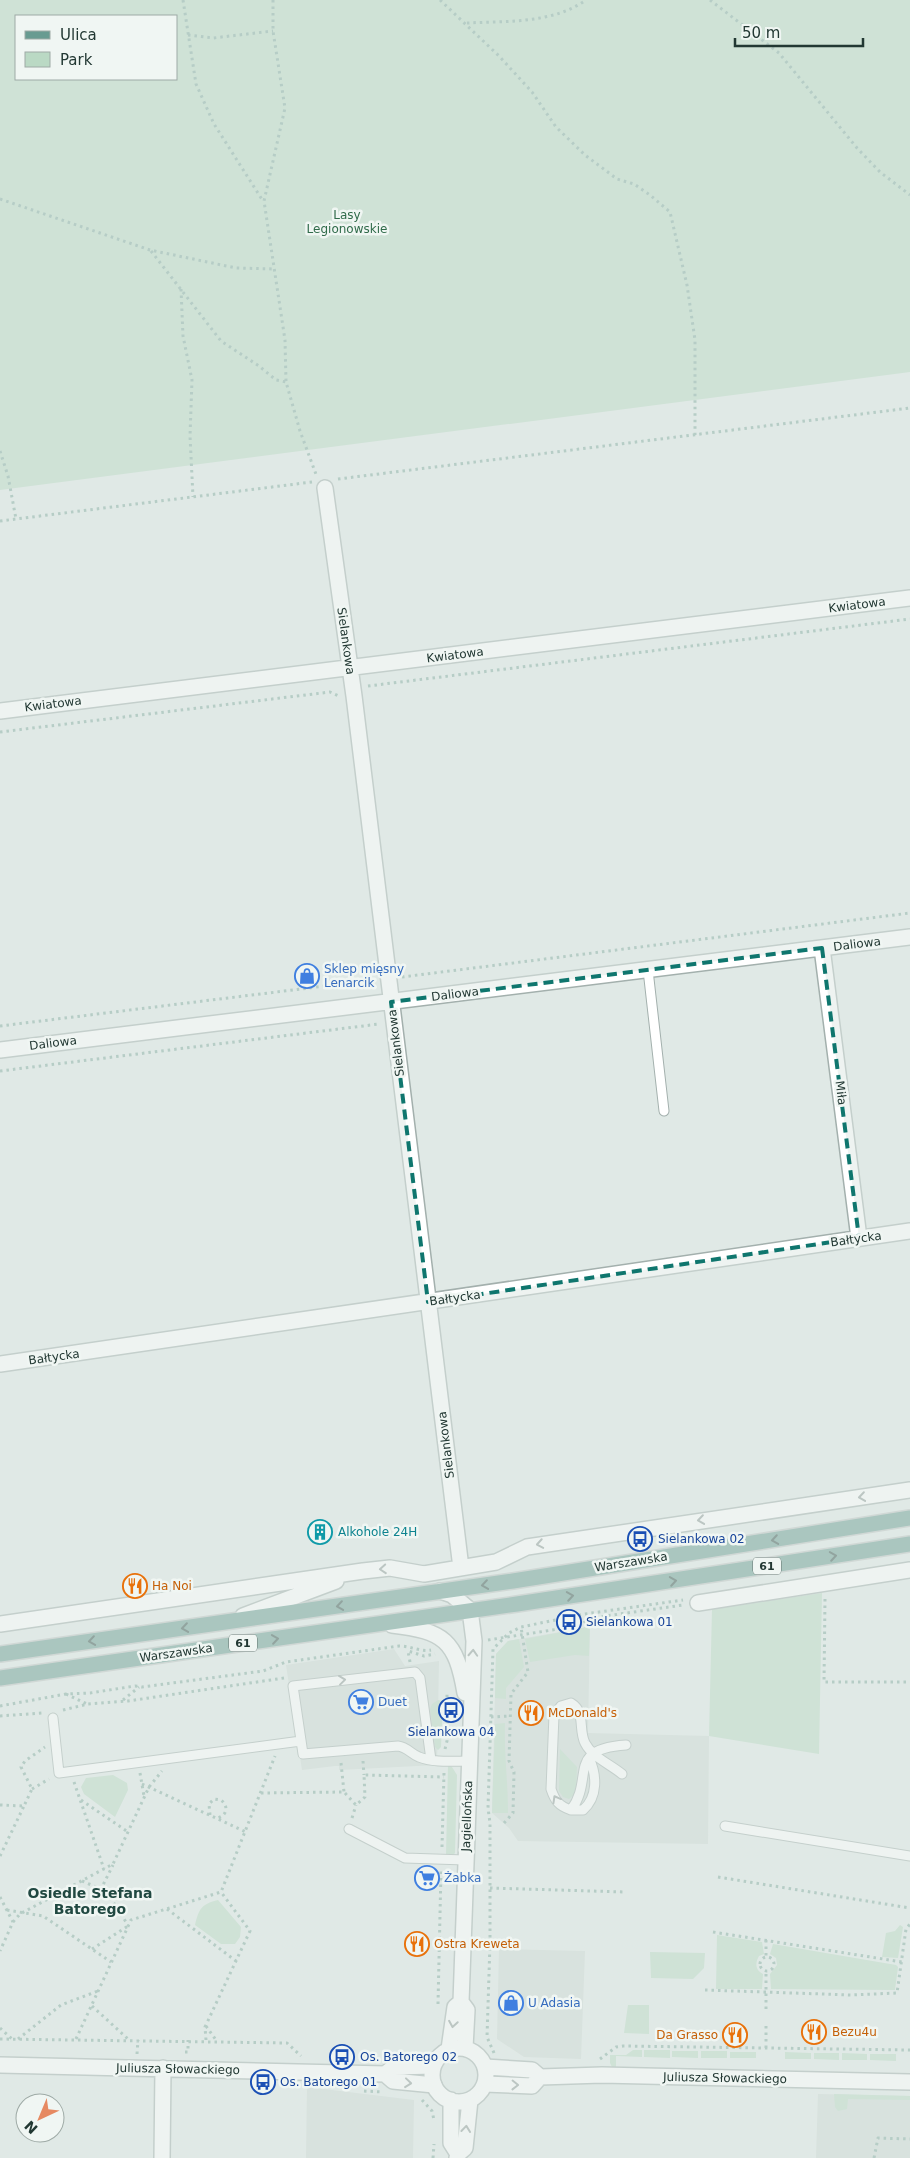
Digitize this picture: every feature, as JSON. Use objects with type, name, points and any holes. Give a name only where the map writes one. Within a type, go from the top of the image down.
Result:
[{"type":"main road","name":"Warszawska","points":[[0,1654],[440,1591],[910,1518]]},
{"type":"main road","name":"Warszawska","points":[[0,1678],[910,1544]]},
{"type":"street","name":"Sielankowa","points":[[328,484],[461,1568]]},
{"type":"street","name":"Kwiatowa","points":[[0,711],[910,598]]},
{"type":"street","name":"Daliowa","points":[[0,1050],[910,937]]},
{"type":"street","name":"Miła","points":[[822,948],[859,1238]]},
{"type":"street","name":"Bałtycka","points":[[0,1364],[910,1231]]},
{"type":"street","points":[[0,1624],[363,1571],[390,1568],[424,1574],[496,1562],[527,1547],[536,1545],[910,1490]]},
{"type":"street","points":[[698,1603],[910,1570]]},
{"type":"street","points":[[230,1622],[363,1571]]},
{"type":"street","points":[[440,1591],[452,1595],[470,1610]]},
{"type":"street","name":"Jagiellońska","points":[[465,2048],[467,2010],[461,2002],[474,1641],[470,1610]]},
{"type":"street","points":[[380,1623],[416,1628],[436,1634],[450,1645]]},
{"type":"street","name":"Jagiellońska","points":[[450,1645],[460,1668],[470,1719]]},
{"type":"street","name":"Jagiellońska","points":[[449,2049],[455,2007],[461,2002]]},
{"type":"street","points":[[465,2048],[480,2057],[485,2067],[485,2084],[477,2095],[470,2100],[462,2102],[451,2100],[440,2094],[434,2085],[433,2066],[441,2054],[449,2049],[465,2048]]},
{"type":"street","name":"Juliusza Słowackiego","points":[[0,2065],[385,2074],[394,2067],[433,2066]]},
{"type":"street","name":"Juliusza Słowackiego","points":[[485,2067],[532,2070],[540,2077],[602,2075],[910,2082]]},
{"type":"street","points":[[162,2158],[163,2068]]},
{"type":"street","name":"Juliusza Słowackiego","points":[[385,2074],[393,2081],[434,2085]]},
{"type":"street","name":"Juliusza Słowackiego","points":[[485,2084],[532,2086],[537,2083],[540,2077]]},
{"type":"street","points":[[451,2100],[450,2143],[458,2156],[465,2148],[470,2100]]},
{"type":"lane","points":[[648,970],[664,1111]]},
{"type":"lane","points":[[431,1760],[420,1678],[415,1672],[293,1686],[303,1754],[403,1746],[418,1757],[431,1760],[469,1761]]},
{"type":"lane","points":[[622,1774],[592,1756],[583,1739],[578,1708],[571,1702],[561,1706],[554,1715],[551,1789],[554,1799],[561,1807],[572,1810],[582,1790],[584,1764],[592,1756],[603,1748],[626,1745]]},
{"type":"lane","points":[[53,1718],[59,1773],[301,1741]]},
{"type":"lane","points":[[725,1826],[910,1856]]},
{"type":"lane","points":[[349,1829],[397,1856],[405,1858],[465,1860]]},
{"type":"path","points":[[183,0],[196,84],[214,124],[264,201]]},
{"type":"path","points":[[0,521],[321,481],[310,462],[286,382],[285,340],[264,201],[285,108],[272,31],[273,0]]},
{"type":"path","points":[[440,0],[466,23],[532,92],[556,128],[617,179],[634,184],[670,212],[687,284],[695,340],[695,435]]},
{"type":"path","points":[[466,23],[536,19],[577,6],[586,0]]},
{"type":"path","points":[[710,0],[779,53],[880,172],[910,195]]},
{"type":"path","points":[[188,35],[213,38],[272,31]]},
{"type":"path","points":[[0,199],[150,250],[236,268],[274,269]]},
{"type":"path","points":[[150,250],[221,342],[259,366],[276,380],[286,382]]},
{"type":"path","points":[[181,289],[184,336],[192,380],[190,436],[193,498]]},
{"type":"path","points":[[328,484],[910,408]]},
{"type":"path","points":[[0,451],[8,476],[16,519]]},
{"type":"path","points":[[0,732],[330,692],[341,698],[365,695],[364,687],[910,620]]},
{"type":"path","points":[[397,977],[910,913]]},
{"type":"path","points":[[0,1026],[378,980]]},
{"type":"path","points":[[0,1071],[372,1023],[379,1024],[384,1029]]},
{"type":"path","points":[[825,1592],[824,1682],[910,1682]]},
{"type":"path","points":[[474,1641],[503,1639],[522,1636],[578,1626],[592,1618],[698,1603],[698,1598],[585,1614],[521,1627],[514,1629],[503,1639],[493,1649],[488,1808],[490,1888],[487,2037],[488,2044],[498,2057]]},
{"type":"path","points":[[504,1823],[513,1813],[514,1772],[509,1761],[511,1694],[528,1672],[521,1627]]},
{"type":"path","points":[[0,1706],[66,1694],[139,1687],[263,1671],[286,1662],[399,1646],[410,1646],[421,1651],[450,1645]]},
{"type":"path","points":[[66,1694],[88,1704],[122,1700],[139,1687]]},
{"type":"path","points":[[491,1716],[510,1716]]},
{"type":"path","points":[[32,1789],[21,1767],[25,1761],[52,1742]]},
{"type":"path","points":[[76,2039],[131,1920],[221,1892],[275,1756],[274,1745]]},
{"type":"path","points":[[340,1751],[344,1792],[356,1805],[365,1797],[364,1775],[444,1777],[438,2013]]},
{"type":"path","points":[[101,1889],[149,1787],[173,1758]]},
{"type":"path","points":[[0,1856],[32,1789],[49,1780],[50,1763],[58,1762]]},
{"type":"path","points":[[71,1771],[104,1869]]},
{"type":"path","points":[[142,1784],[246,1832]]},
{"type":"path","points":[[261,1792],[344,1792]]},
{"type":"path","points":[[81,1800],[128,1832]]},
{"type":"path","points":[[210,1815],[209,1804],[214,1800],[221,1800],[226,1806],[226,1810],[223,1816],[217,1818]]},
{"type":"path","points":[[0,1805],[24,1806]]},
{"type":"path","points":[[0,1951],[13,1922],[20,1914],[113,1864]]},
{"type":"path","points":[[718,1877],[910,1908]]},
{"type":"path","points":[[82,1881],[106,1891],[128,1926]]},
{"type":"path","points":[[490,1888],[625,1892]]},
{"type":"path","points":[[206,2040],[206,2026],[250,1931],[221,1892]]},
{"type":"path","points":[[0,1897],[13,1922]]},
{"type":"path","points":[[167,1909],[236,1961]]},
{"type":"path","points":[[7,1910],[20,1914],[43,1916],[112,1962]]},
{"type":"path","points":[[705,1990],[850,1995],[897,1993],[906,1929],[910,1924]]},
{"type":"path","points":[[92,1949],[128,1926]]},
{"type":"path","points":[[714,1932],[902,1962]]},
{"type":"path","points":[[766,1940],[766,1956]]},
{"type":"path","points":[[766,1956],[761,1959],[760,1964],[761,1968],[766,1971]]},
{"type":"path","points":[[766,1956],[772,1958],[774,1962],[772,1969],[766,1971]]},
{"type":"path","points":[[766,1971],[766,2009]]},
{"type":"path","points":[[18,2039],[61,2005],[98,1991]]},
{"type":"path","points":[[92,2006],[128,2040]]},
{"type":"path","points":[[766,2022],[766,2048]]},
{"type":"path","points":[[206,2026],[216,2040]]},
{"type":"path","points":[[0,2028],[12,2039]]},
{"type":"path","points":[[0,2039],[216,2040],[287,2043],[303,2057]]},
{"type":"path","points":[[181,2053],[188,2052],[188,2040]]},
{"type":"path","points":[[597,2063],[610,2051],[624,2046],[910,2050]]},
{"type":"path","points":[[361,2090],[389,2093]]},
{"type":"path","points":[[419,2097],[432,2111],[435,2126]]},
{"type":"path","points":[[874,2158],[878,2138],[910,2139]]},
{"type":"path","points":[[433,2158],[434,2142]]},
{"type":"highlighted area","points":[[822,948],[859,1238],[428,1302],[391,1002]]},
{"type":"shaded area","points":[[590,1623],[588,1733],[709,1736],[708,1844],[518,1841],[509,1828],[492,1813],[496,1654],[508,1641],[583,1628]]},
{"type":"shaded area","points":[[394,1649],[405,1666],[439,1661],[437,1765],[339,1770],[339,1766],[335,1766],[302,1770],[286,1665]]},
{"type":"shaded area","points":[[499,1949],[585,1951],[581,2059],[524,2057],[497,2039]]},
{"type":"shaded area","points":[[307,2087],[414,2100],[413,2158],[306,2158]]},
{"type":"shaded area","points":[[818,2094],[910,2096],[910,2158],[816,2158]]},
{"type":"green space","name":"Lasy Legionowskie","points":[[0,0],[910,0],[910,372],[0,490]]},
{"type":"green space","points":[[822,1593],[819,1754],[709,1736],[712,1609]]},
{"type":"green space","points":[[590,1623],[589,1656],[575,1655],[530,1662],[525,1639],[583,1628]]},
{"type":"green space","points":[[519,1639],[524,1667],[506,1688],[506,1699],[495,1698],[496,1654],[508,1641]]},
{"type":"green space","points":[[438,1700],[443,1701],[441,1747],[438,1750],[435,1747],[430,1709],[432,1704]]},
{"type":"green space","points":[[505,1723],[508,1813],[492,1813],[495,1724]]},
{"type":"green space","points":[[560,1749],[577,1767],[576,1793],[569,1799],[563,1797],[559,1791]]},
{"type":"green space","points":[[448,1765],[452,1767],[457,1775],[455,1853],[453,1855],[446,1855]]},
{"type":"green space","points":[[113,1775],[127,1783],[128,1790],[115,1817],[84,1794],[81,1787],[86,1778]]},
{"type":"green space","points":[[218,1900],[241,1927],[240,1937],[235,1944],[221,1944],[195,1925],[202,1908],[208,1903]]},
{"type":"green space","points":[[900,1925],[903,1927],[898,1958],[882,1957],[886,1933],[895,1931]]},
{"type":"green space","points":[[717,1935],[762,1942],[764,1954],[759,1956],[756,1964],[758,1970],[763,1974],[762,1989],[716,1989]]},
{"type":"green space","points":[[773,1944],[896,1965],[898,1967],[895,1990],[771,1989],[770,1974],[777,1965],[776,1958],[770,1954]]},
{"type":"green space","points":[[650,1952],[705,1953],[704,1968],[693,1979],[651,1978]]},
{"type":"green space","points":[[628,2005],[649,2005],[649,2034],[624,2033]]},
{"type":"green space","points":[[633,2050],[642,2050],[642,2057],[616,2056],[616,2069],[613,2069],[610,2063],[610,2055],[626,2055]]},
{"type":"green space","points":[[644,2050],[670,2050],[670,2058],[644,2057]]},
{"type":"green space","points":[[672,2051],[698,2051],[698,2058],[672,2057]]},
{"type":"green space","points":[[701,2051],[727,2051],[727,2058],[701,2058]]},
{"type":"green space","points":[[730,2052],[756,2052],[756,2058],[730,2058]]},
{"type":"green space","points":[[785,2052],[811,2053],[811,2059],[785,2059]]},
{"type":"green space","points":[[814,2053],[839,2053],[839,2060],[814,2059]]},
{"type":"green space","points":[[842,2053],[867,2054],[867,2060],[842,2060]]},
{"type":"green space","points":[[870,2054],[896,2054],[896,2061],[870,2060]]},
{"type":"green space","points":[[834,2094],[910,2096],[910,2100],[848,2099],[847,2109],[838,2111],[835,2107]]},
{"type":"place","name":"Sklep mięsny Lenarcik","points":[[307,976]]},
{"type":"place","name":"Alkohole 24H","points":[[320,1532]]},
{"type":"place","name":"Sielankowa 02","points":[[640,1539]]},
{"type":"place","name":"Ha Noi","points":[[135,1586]]},
{"type":"place","name":"Sielankowa 01","points":[[569,1622]]},
{"type":"place","name":"Duet","points":[[361,1702]]},
{"type":"place","name":"Sielankowa 04","points":[[451,1710]]},
{"type":"place","name":"McDonald's","points":[[531,1713]]},
{"type":"place","name":"Żabka","points":[[427,1878]]},
{"type":"place","name":"Ostra Kreweta","points":[[417,1944]]},
{"type":"place","name":"U Adasia","points":[[511,2003]]},
{"type":"place","name":"Bezu4u","points":[[814,2032]]},
{"type":"place","name":"Da Grasso","points":[[735,2035]]},
{"type":"place","name":"Os. Batorego 02","points":[[342,2057]]},
{"type":"place","name":"Os. Batorego 01","points":[[263,2082]]},
{"type":"district","name":"Osiedle Stefana Batorego","points":[[90,1902]]}]
